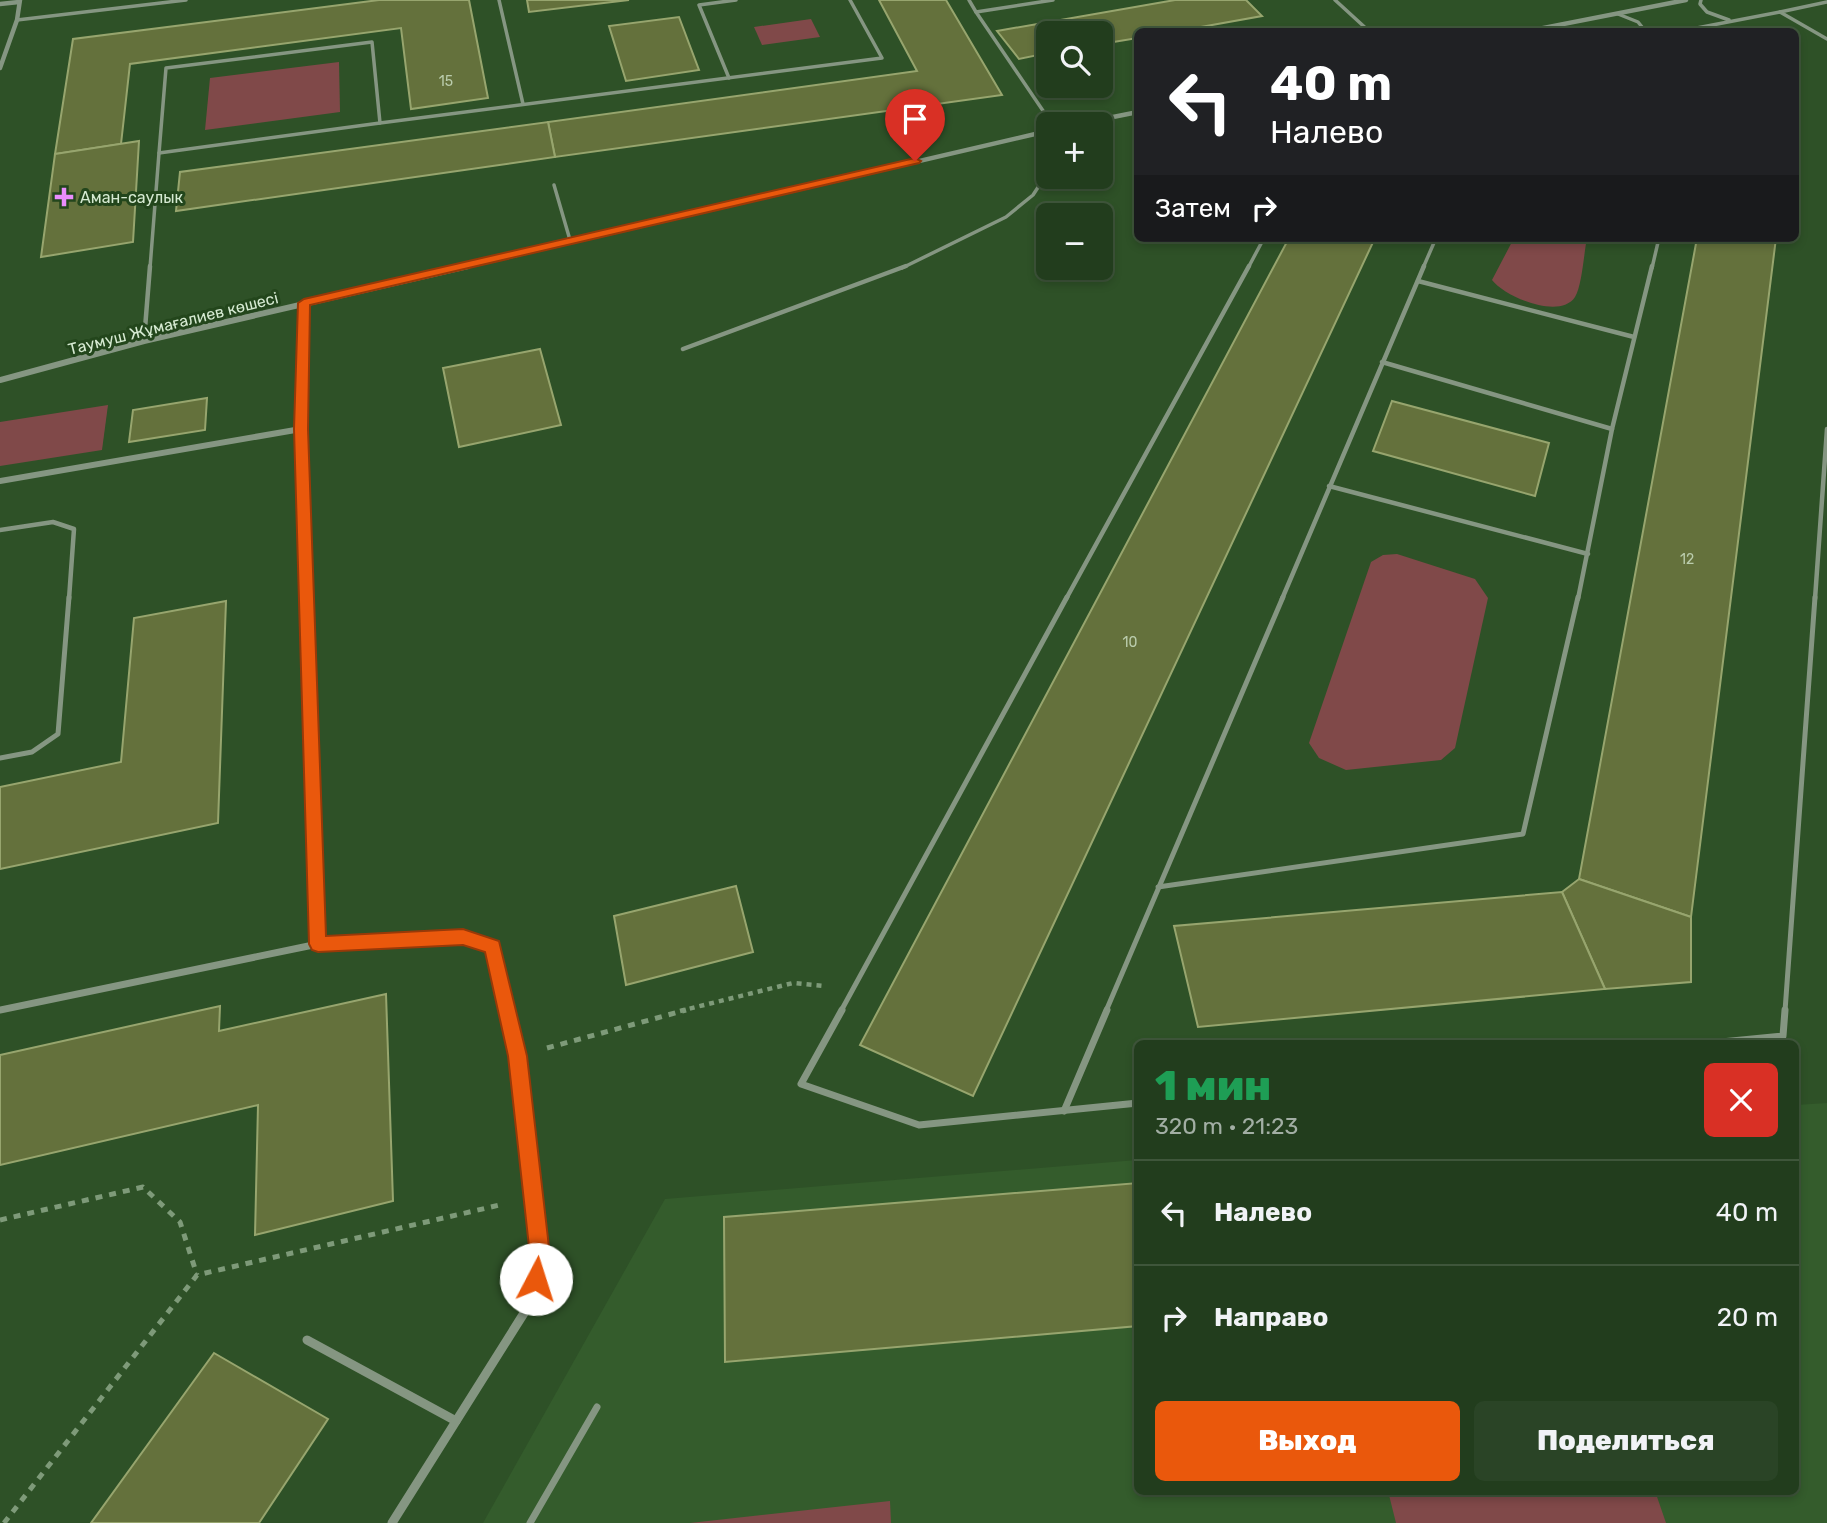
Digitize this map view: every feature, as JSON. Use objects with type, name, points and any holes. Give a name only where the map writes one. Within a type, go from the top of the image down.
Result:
[{"type":"street","points":[[1542,28],[1686,0]]},
{"type":"street","points":[[0,4],[20,1],[17,20],[0,68]]},
{"type":"street","points":[[1113,117],[1134,113]]},
{"type":"street","name":"Таумуш Жұмағалиев көшесі","points":[[0,380],[144,341],[1036,134]]},
{"type":"street","points":[[304,303],[301,429],[318,944]]},
{"type":"street","points":[[0,481],[301,429]]},
{"type":"street","points":[[0,1010],[318,944],[463,937],[493,947],[518,1056],[540,1256],[531,1301],[392,1523]]},
{"type":"street","points":[[307,1340],[456,1422]]},
{"type":"lane","points":[[17,20],[186,0]]},
{"type":"lane","points":[[499,0],[523,104]]},
{"type":"lane","points":[[729,78],[699,5],[736,0]]},
{"type":"lane","points":[[157,153],[881,58],[849,0]]},
{"type":"lane","points":[[969,0],[1044,112]]},
{"type":"lane","points":[[976,12],[1053,0]]},
{"type":"lane","points":[[1335,0],[1366,28]]},
{"type":"lane","points":[[1701,0],[1700,4],[1707,12],[1732,21]]},
{"type":"lane","points":[[1700,28],[1827,2]]},
{"type":"lane","points":[[1780,12],[1827,39]]},
{"type":"lane","points":[[1614,13],[1630,17],[1644,28]]},
{"type":"lane","points":[[144,341],[157,153],[166,68],[372,42],[380,123]]},
{"type":"lane","points":[[554,185],[570,240]]},
{"type":"lane","points":[[683,349],[895,271],[1006,217],[1037,189]]},
{"type":"lane","points":[[1134,1103],[919,1125],[801,1084],[1262,242]]},
{"type":"lane","points":[[1064,1111],[1434,242]]},
{"type":"lane","points":[[1158,887],[1523,834],[1588,554],[1612,429],[1658,242]]},
{"type":"lane","points":[[1418,281],[1634,337]]},
{"type":"lane","points":[[1382,362],[1612,429]]},
{"type":"lane","points":[[1739,1040],[1783,1035],[1827,429]]},
{"type":"lane","points":[[1329,486],[1588,554]]},
{"type":"lane","points":[[0,530],[53,522],[74,529],[58,734],[32,752],[0,758]]},
{"type":"lane","points":[[530,1523],[597,1407]]},
{"type":"path","points":[[518,1056],[732,997],[793,984],[852,989]]},
{"type":"path","points":[[0,1220],[143,1187],[180,1222],[197,1275]]},
{"type":"path","points":[[4,1523],[197,1275],[532,1197]]},
{"type":"shaded area","points":[[811,19],[820,37],[762,45],[754,27]]},
{"type":"shaded area","points":[[339,62],[340,112],[205,130],[210,78]]},
{"type":"shaded area","points":[[1512,242],[1586,242],[1577,292],[1568,304],[1533,304],[1508,293],[1492,280]]},
{"type":"shaded area","points":[[108,405],[102,450],[0,466],[0,422]]},
{"type":"shaded area","points":[[1397,554],[1475,579],[1488,598],[1455,748],[1441,760],[1346,770],[1319,758],[1309,743],[1371,562],[1383,555]]},
{"type":"shaded area","points":[[1827,1103],[1827,1523],[483,1523],[665,1199],[1134,1160],[1134,1495],[1799,1495],[1799,1105]]},
{"type":"shaded area","points":[[1389,1495],[1656,1495],[1666,1523],[1396,1523]]},
{"type":"shaded area","points":[[890,1501],[891,1523],[690,1523]]},
{"type":"building","points":[[379,0],[469,0],[488,98],[411,109],[401,28],[130,64],[121,144],[55,154],[73,39]]},
{"type":"building","points":[[527,0],[629,0],[529,12]]},
{"type":"building","points":[[879,0],[946,0],[1002,95],[555,157],[548,122],[917,71]]},
{"type":"building","points":[[1175,0],[1246,0],[1262,16],[1195,28],[1134,28],[1134,39],[1113,42],[1113,21],[1054,21]]},
{"type":"building","points":[[679,17],[699,70],[626,81],[609,26]]},
{"type":"building","points":[[1036,24],[1036,55],[1019,59],[997,31]]},
{"type":"building","points":[[548,122],[555,157],[176,211],[180,172]]},
{"type":"building","points":[[139,141],[133,242],[41,257],[55,154]]},
{"type":"building","points":[[1287,242],[1373,242],[973,1096],[860,1045]]},
{"type":"building","points":[[1696,242],[1775,242],[1691,917],[1579,879]]},
{"type":"building","points":[[540,349],[561,425],[459,447],[443,368]]},
{"type":"building","points":[[207,398],[205,430],[129,442],[133,410]]},
{"type":"building","points":[[1392,401],[1549,443],[1535,496],[1373,451]]},
{"type":"building","points":[[226,601],[218,823],[0,869],[0,787],[121,762],[134,618]]},
{"type":"building","points":[[1579,879],[1691,917],[1691,982],[1605,989],[1562,892]]},
{"type":"building","points":[[736,886],[753,952],[626,985],[614,916]]},
{"type":"building","points":[[1562,892],[1605,989],[1198,1027],[1174,926]]},
{"type":"building","points":[[386,994],[393,1201],[255,1235],[258,1105],[0,1165],[0,1055],[220,1006],[219,1031]]},
{"type":"building","points":[[1134,1183],[1134,1326],[725,1362],[724,1217]]},
{"type":"building","points":[[214,1353],[328,1419],[259,1523],[91,1523]]},
{"type":"place","name":"Аман-саулык","points":[[64,197]]},
{"type":"route","points":[[536,1279],[540,1256],[518,1056],[493,947],[463,937],[318,944],[301,429],[304,303],[915,161]]}]
